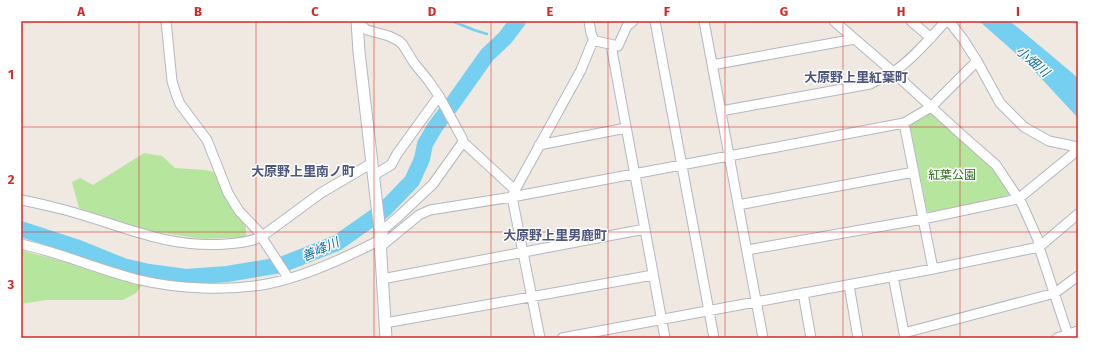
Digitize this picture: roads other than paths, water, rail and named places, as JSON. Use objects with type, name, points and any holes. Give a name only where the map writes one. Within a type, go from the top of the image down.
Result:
[{"type":"street","points":[[166,21],[172,81],[180,104],[206,140],[228,193],[239,211],[259,232],[262,239],[287,276]]},
{"type":"street","points":[[357,21],[367,30],[389,36],[403,45],[414,63],[439,96],[463,140],[514,194],[523,252],[540,338]]},
{"type":"street","points":[[357,21],[359,52],[380,240],[386,338]]},
{"type":"street","points":[[589,21],[594,41]]},
{"type":"street","points":[[594,41],[618,46],[627,26],[633,21]]},
{"type":"street","points":[[655,21],[714,338]]},
{"type":"street","points":[[704,21],[763,338]]},
{"type":"street","points":[[834,21],[894,72],[996,165],[1018,199],[1038,240],[1068,336]]},
{"type":"street","points":[[911,21],[931,38]]},
{"type":"street","points":[[721,111],[870,84],[901,67],[946,21]]},
{"type":"street","points":[[949,21],[977,61],[1000,103],[1024,127],[1049,141],[1078,147]]},
{"type":"street","points":[[712,66],[855,39]]},
{"type":"street","points":[[514,194],[539,145],[581,70],[594,41]]},
{"type":"street","points":[[611,44],[665,338]]},
{"type":"street","points":[[21,244],[40,248],[140,280],[180,286],[216,288],[267,284],[289,278],[347,256],[380,240],[419,215],[430,210],[514,194],[635,174],[904,123],[931,107],[977,61]]},
{"type":"street","points":[[374,177],[391,165],[397,154],[439,96]]},
{"type":"street","points":[[904,123],[933,269]]},
{"type":"street","points":[[539,145],[626,128]]},
{"type":"street","points":[[380,240],[384,229],[433,184],[463,140]]},
{"type":"street","points":[[747,250],[923,219],[1018,199],[1078,150]]},
{"type":"street","points":[[21,200],[58,208],[125,230],[168,241],[214,245],[234,244],[262,239],[321,193],[372,163]]},
{"type":"street","points":[[738,205],[914,172]]},
{"type":"street","points":[[566,338],[933,269],[1039,247],[1078,214]]},
{"type":"street","points":[[382,279],[645,229]]},
{"type":"street","points":[[385,323],[653,275]]},
{"type":"street","points":[[893,276],[904,336],[1055,293],[1078,276]]},
{"type":"street","points":[[848,284],[858,338]]},
{"type":"street","points":[[803,293],[811,338]]},
{"type":"street","points":[[1057,338],[1068,336],[1078,331]]},
{"type":"water","name":"小畑川","points":[[979,21],[1010,21],[1078,78],[1078,118],[1027,63]]},
{"type":"waterway","points":[[452,21],[487,34]]},
{"type":"waterway","name":"善峰川","points":[[21,229],[76,247],[123,266],[149,272],[186,277],[227,274],[281,265],[337,243],[384,210],[412,181],[422,159],[425,144],[435,127],[487,55],[505,38],[518,21]]},
{"type":"district","name":"大原野上里紅葉町","points":[[856,77]]},
{"type":"district","name":"大原野上里南ノ町","points":[[303,171]]},
{"type":"district","name":"大原野上里男鹿町","points":[[555,235]]},
{"type":"park label","name":"紅葉公園","points":[[952,175]]}]
